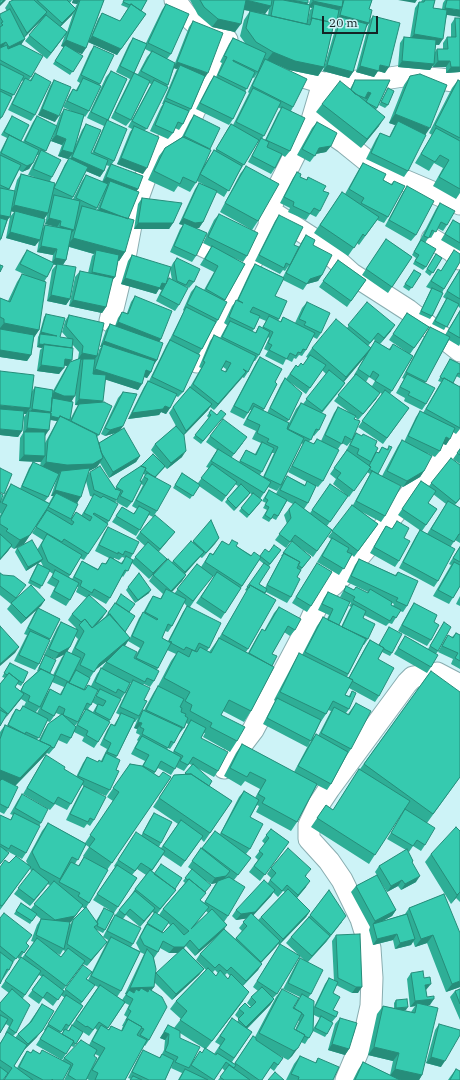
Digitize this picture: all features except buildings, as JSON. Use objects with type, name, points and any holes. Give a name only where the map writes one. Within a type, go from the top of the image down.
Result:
[{"type":"street","points":[[175,0],[186,15],[195,23],[290,73],[322,83],[377,80],[403,76],[440,79],[460,83]]},
{"type":"street","points":[[110,321],[124,263],[134,209],[147,173],[156,156],[166,144],[181,132],[192,116],[227,40]]},
{"type":"street","points":[[198,362],[269,226],[270,210],[280,184],[312,120],[322,83]]},
{"type":"street","points":[[312,120],[345,143],[371,164],[399,178],[460,204]]},
{"type":"street","points":[[270,210],[312,238],[352,274],[408,310],[460,351]]},
{"type":"street","points":[[432,239],[452,251],[460,259]]},
{"type":"street","points":[[203,246],[248,267]]},
{"type":"street","points":[[224,768],[253,730],[308,626],[323,593],[349,569],[411,492],[460,439]]},
{"type":"street","points":[[355,1072],[371,1006],[372,978],[370,948],[361,919],[342,880],[309,839],[309,825],[319,804],[329,789],[413,677],[437,673],[460,685]]}]
